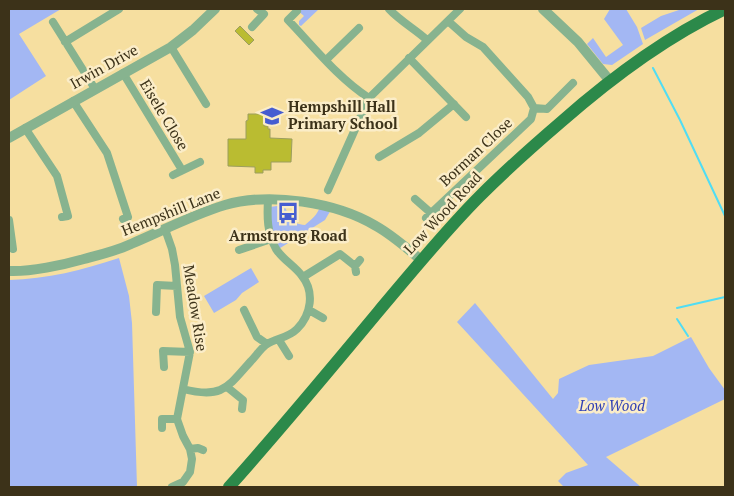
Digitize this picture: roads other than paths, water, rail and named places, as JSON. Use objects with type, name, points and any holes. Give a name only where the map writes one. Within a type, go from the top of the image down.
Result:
[{"type":"main road","name":"Low Wood Road","points":[[229,487],[421,260],[493,183],[529,149],[610,81],[689,27],[725,9]]},
{"type":"street","points":[[65,42],[119,9]]},
{"type":"street","points":[[252,27],[264,14],[258,9]]},
{"type":"street","points":[[389,9],[395,16],[416,29],[427,40]]},
{"type":"street","points":[[328,190],[369,98],[460,9]]},
{"type":"street","points":[[543,9],[578,42],[610,81]]},
{"type":"street","points":[[297,11],[288,20],[326,60],[369,98]]},
{"type":"street","name":"Irwin Drive","points":[[9,138],[171,46],[193,30],[212,12]]},
{"type":"street","points":[[448,21],[466,37],[484,47],[528,97],[534,108],[547,109],[573,83]]},
{"type":"street","points":[[53,22],[95,89]]},
{"type":"street","points":[[326,60],[359,28]]},
{"type":"street","points":[[171,46],[206,100]]},
{"type":"street","points":[[409,58],[466,117]]},
{"type":"street","name":"Eisele Close","points":[[123,73],[182,170]]},
{"type":"street","points":[[515,82],[522,76]]},
{"type":"street","points":[[74,101],[111,162],[118,192],[128,216],[123,219]]},
{"type":"street","points":[[379,157],[419,133],[454,104]]},
{"type":"street","name":"Borman Close","points":[[415,199],[428,215],[531,119],[534,108]]},
{"type":"street","points":[[25,128],[57,176],[68,216],[62,217]]},
{"type":"street","points":[[384,142],[390,150]]},
{"type":"street","name":"Eisele Close","points":[[173,175],[200,162]]},
{"type":"street","name":"Hempshill Lane","points":[[9,270],[62,265],[129,245],[226,205],[250,200],[292,201],[319,205],[356,216],[375,225],[421,260]]},
{"type":"street","points":[[183,389],[209,393],[227,387],[267,344],[297,330],[309,310],[309,293],[303,277],[277,250],[271,238],[268,226],[268,200]]},
{"type":"street","points":[[9,220],[13,249]]},
{"type":"street","name":"Meadow Rise","points":[[165,229],[172,250],[180,317],[190,352],[177,419]]},
{"type":"street","points":[[242,239],[242,249],[271,238]]},
{"type":"street","points":[[303,277],[340,254],[357,266]]},
{"type":"street","points":[[156,312],[157,285],[177,286]]},
{"type":"street","points":[[244,310],[257,337],[267,344]]},
{"type":"street","points":[[309,310],[323,318]]},
{"type":"street","points":[[279,340],[289,356]]},
{"type":"street","points":[[164,367],[163,351],[190,352]]},
{"type":"street","points":[[227,387],[243,400],[242,409]]},
{"type":"street","points":[[162,428],[162,419],[177,419],[190,449],[192,459],[190,472],[183,482],[172,487]]},
{"type":"street","points":[[190,449],[198,448],[203,450]]},
{"type":"waterway","points":[[653,68],[680,120],[725,216]]},
{"type":"waterway","points":[[677,308],[725,297]]},
{"type":"waterway","points":[[677,319],[688,336]]},
{"type":"place","name":"Hempshill Hall Primary School","points":[[272,116]]},
{"type":"place","name":"Armstrong Road","points":[[288,213]]},
{"type":"park label","name":"Low Wood","points":[[612,406]]}]
